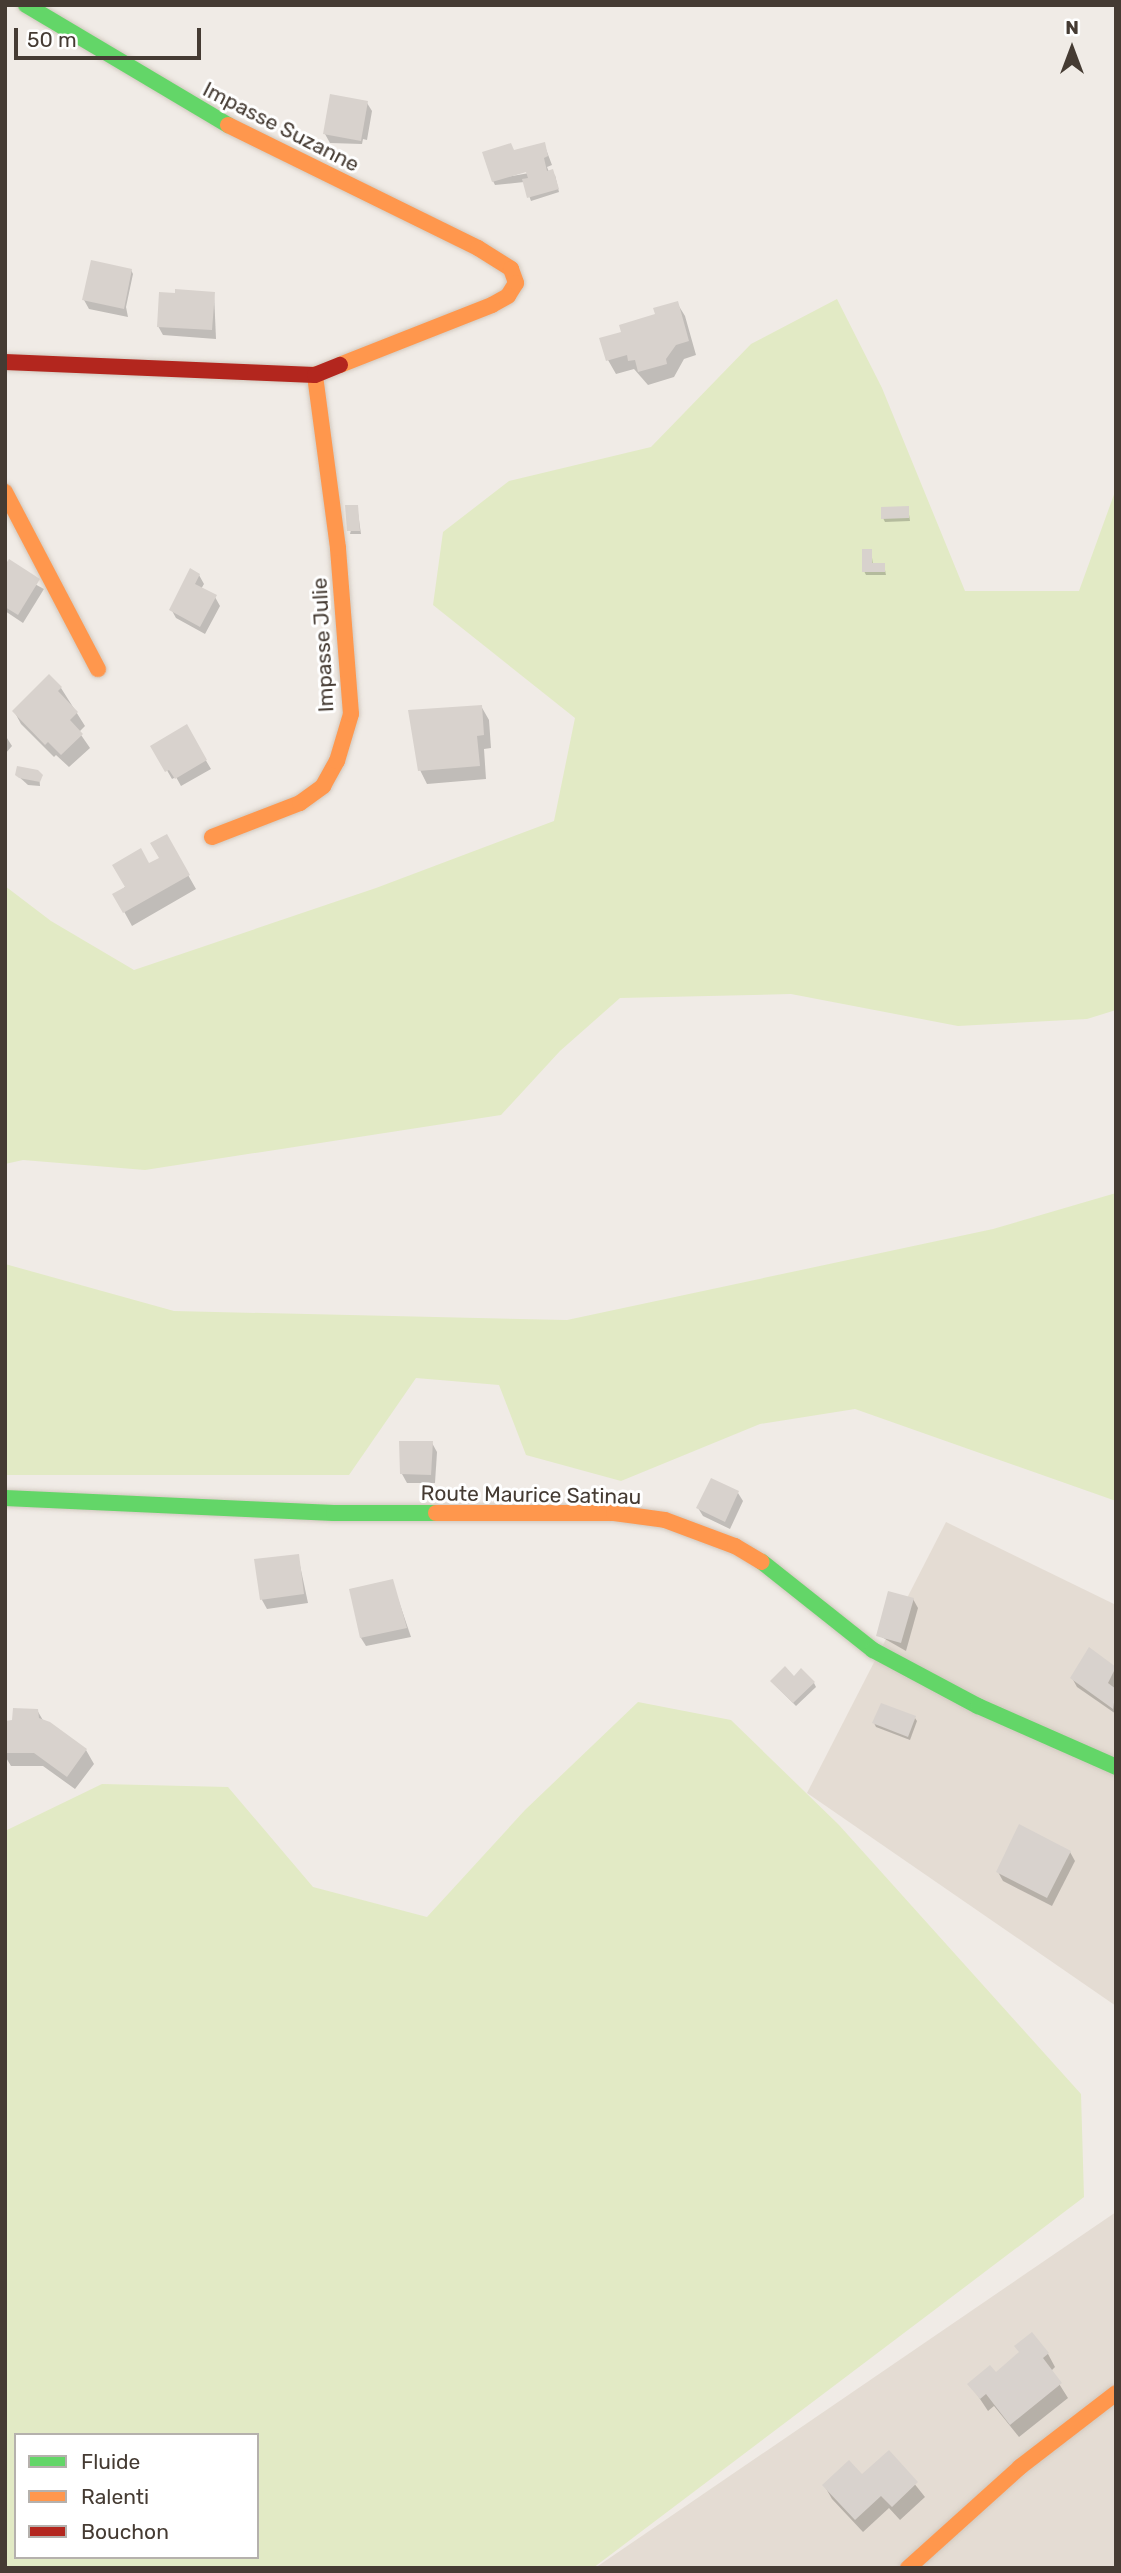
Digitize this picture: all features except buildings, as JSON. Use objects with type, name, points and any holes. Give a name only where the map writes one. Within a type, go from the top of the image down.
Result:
[{"type":"street","name":"Impasse Suzanne","points":[[26,5],[204,113],[478,248],[511,269],[516,283],[508,296],[492,305],[315,375]]},
{"type":"street","points":[[5,362],[315,375]]},
{"type":"street","name":"Impasse Julie","points":[[212,837],[300,803],[323,786],[337,761],[351,714],[338,548],[315,375]]},
{"type":"street","points":[[5,492],[99,669]]},
{"type":"street","name":"Route Maurice Satinau","points":[[5,1498],[334,1513],[614,1513],[666,1520],[735,1546],[765,1564],[873,1650],[978,1706],[1116,1767]]},
{"type":"street","points":[[908,2568],[1020,2467],[1116,2393]]},
{"type":"shaded area","points":[[946,1522],[1116,1605],[1116,2006],[807,1793]]},
{"type":"shaded area","points":[[1116,2212],[1116,2568],[595,2568]]},
{"type":"green space","points":[[837,299],[882,388],[965,591],[1079,591],[1116,489],[1116,1010],[1087,1019],[958,1026],[791,994],[620,998],[560,1051],[501,1115],[145,1170],[23,1160],[5,1164],[5,886],[51,921],[134,970],[376,888],[554,821],[575,718],[433,605],[443,532],[509,481],[651,447],[751,344]]},
{"type":"green space","points":[[1116,1193],[1116,1501],[855,1409],[760,1424],[621,1481],[526,1455],[499,1385],[416,1378],[349,1475],[5,1475],[5,1264],[174,1311],[567,1320],[993,1229]]},
{"type":"green space","points":[[638,1702],[731,1720],[839,1825],[1081,2094],[1084,2197],[593,2568],[5,2568],[5,1831],[102,1784],[228,1787],[313,1887],[427,1917],[525,1810]]},
{"type":"traffic: fast","points":[[26,5],[228,125]]},
{"type":"traffic: fast","points":[[5,1498],[334,1513],[436,1513]]},
{"type":"traffic: fast","points":[[762,1562],[873,1650],[978,1706],[1116,1767]]},
{"type":"traffic: slow","points":[[228,125],[478,248],[511,269],[516,283],[508,296],[492,305],[340,365]]},
{"type":"traffic: slow","points":[[212,837],[300,803],[323,786],[337,761],[351,714],[338,548],[315,375]]},
{"type":"traffic: slow","points":[[5,492],[98,669]]},
{"type":"traffic: slow","points":[[436,1513],[614,1513],[665,1520],[735,1546],[762,1562]]},
{"type":"traffic: slow","points":[[908,2568],[1020,2467],[1116,2393]]},
{"type":"traffic: jam","points":[[5,362],[315,375],[340,365]]}]
